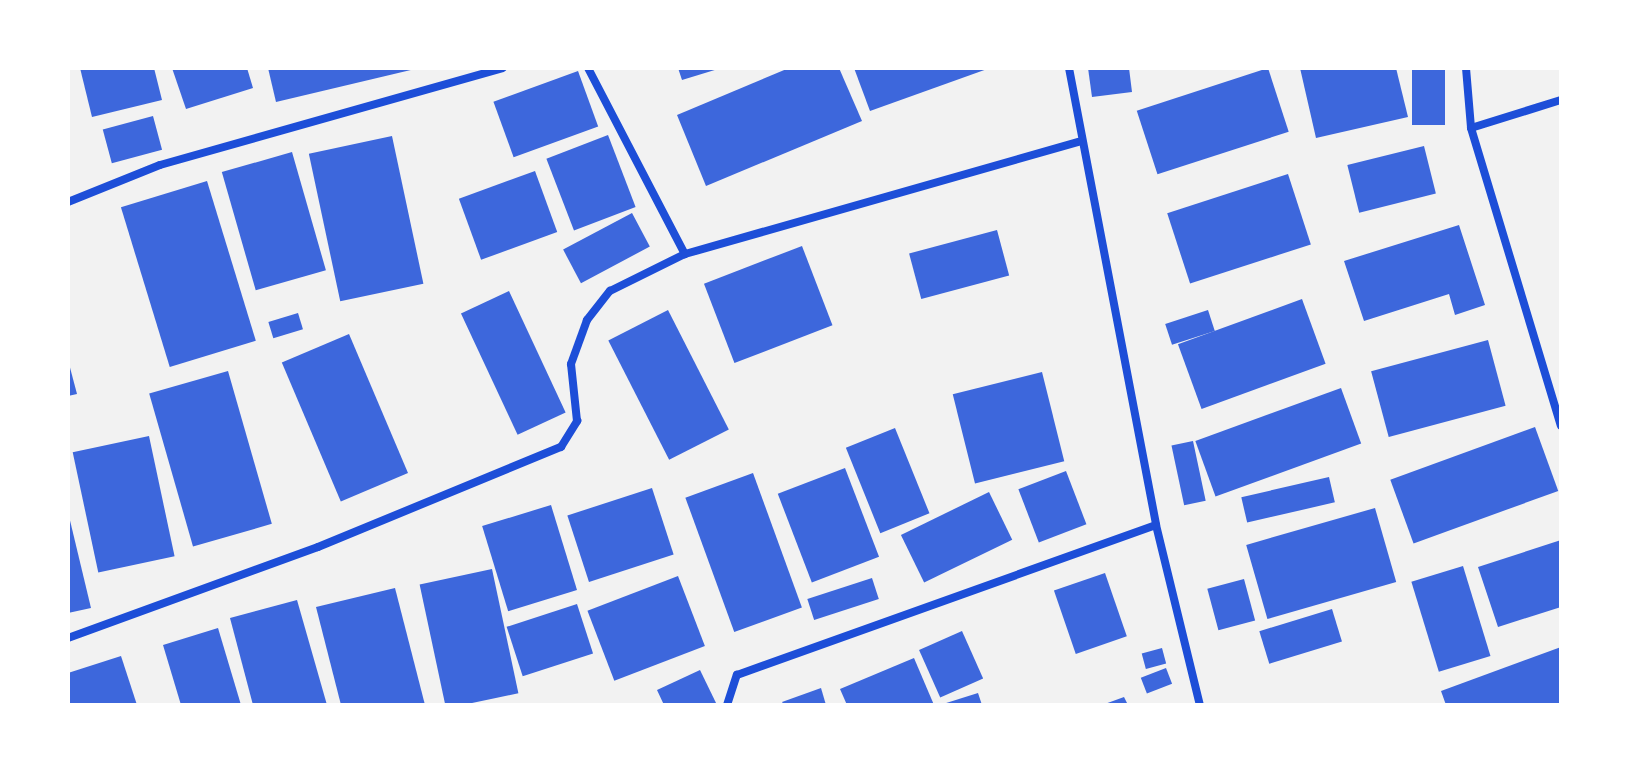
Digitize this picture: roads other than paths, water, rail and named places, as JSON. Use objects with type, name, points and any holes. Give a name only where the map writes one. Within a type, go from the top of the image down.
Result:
[{"type":"street","points":[[68,202],[160,165],[503,68]]},
{"type":"street","points":[[588,68],[685,254]]},
{"type":"street","points":[[1069,68],[1078,142],[1156,525],[1200,705]]},
{"type":"street","points":[[1466,68],[1471,128],[1561,426]]},
{"type":"street","points":[[1471,128],[1561,100]]},
{"type":"street","points":[[68,638],[542,459],[577,421],[571,364],[587,320],[610,291],[685,254],[1078,142]]},
{"type":"street","points":[[727,705],[737,675],[1156,525]]}]
